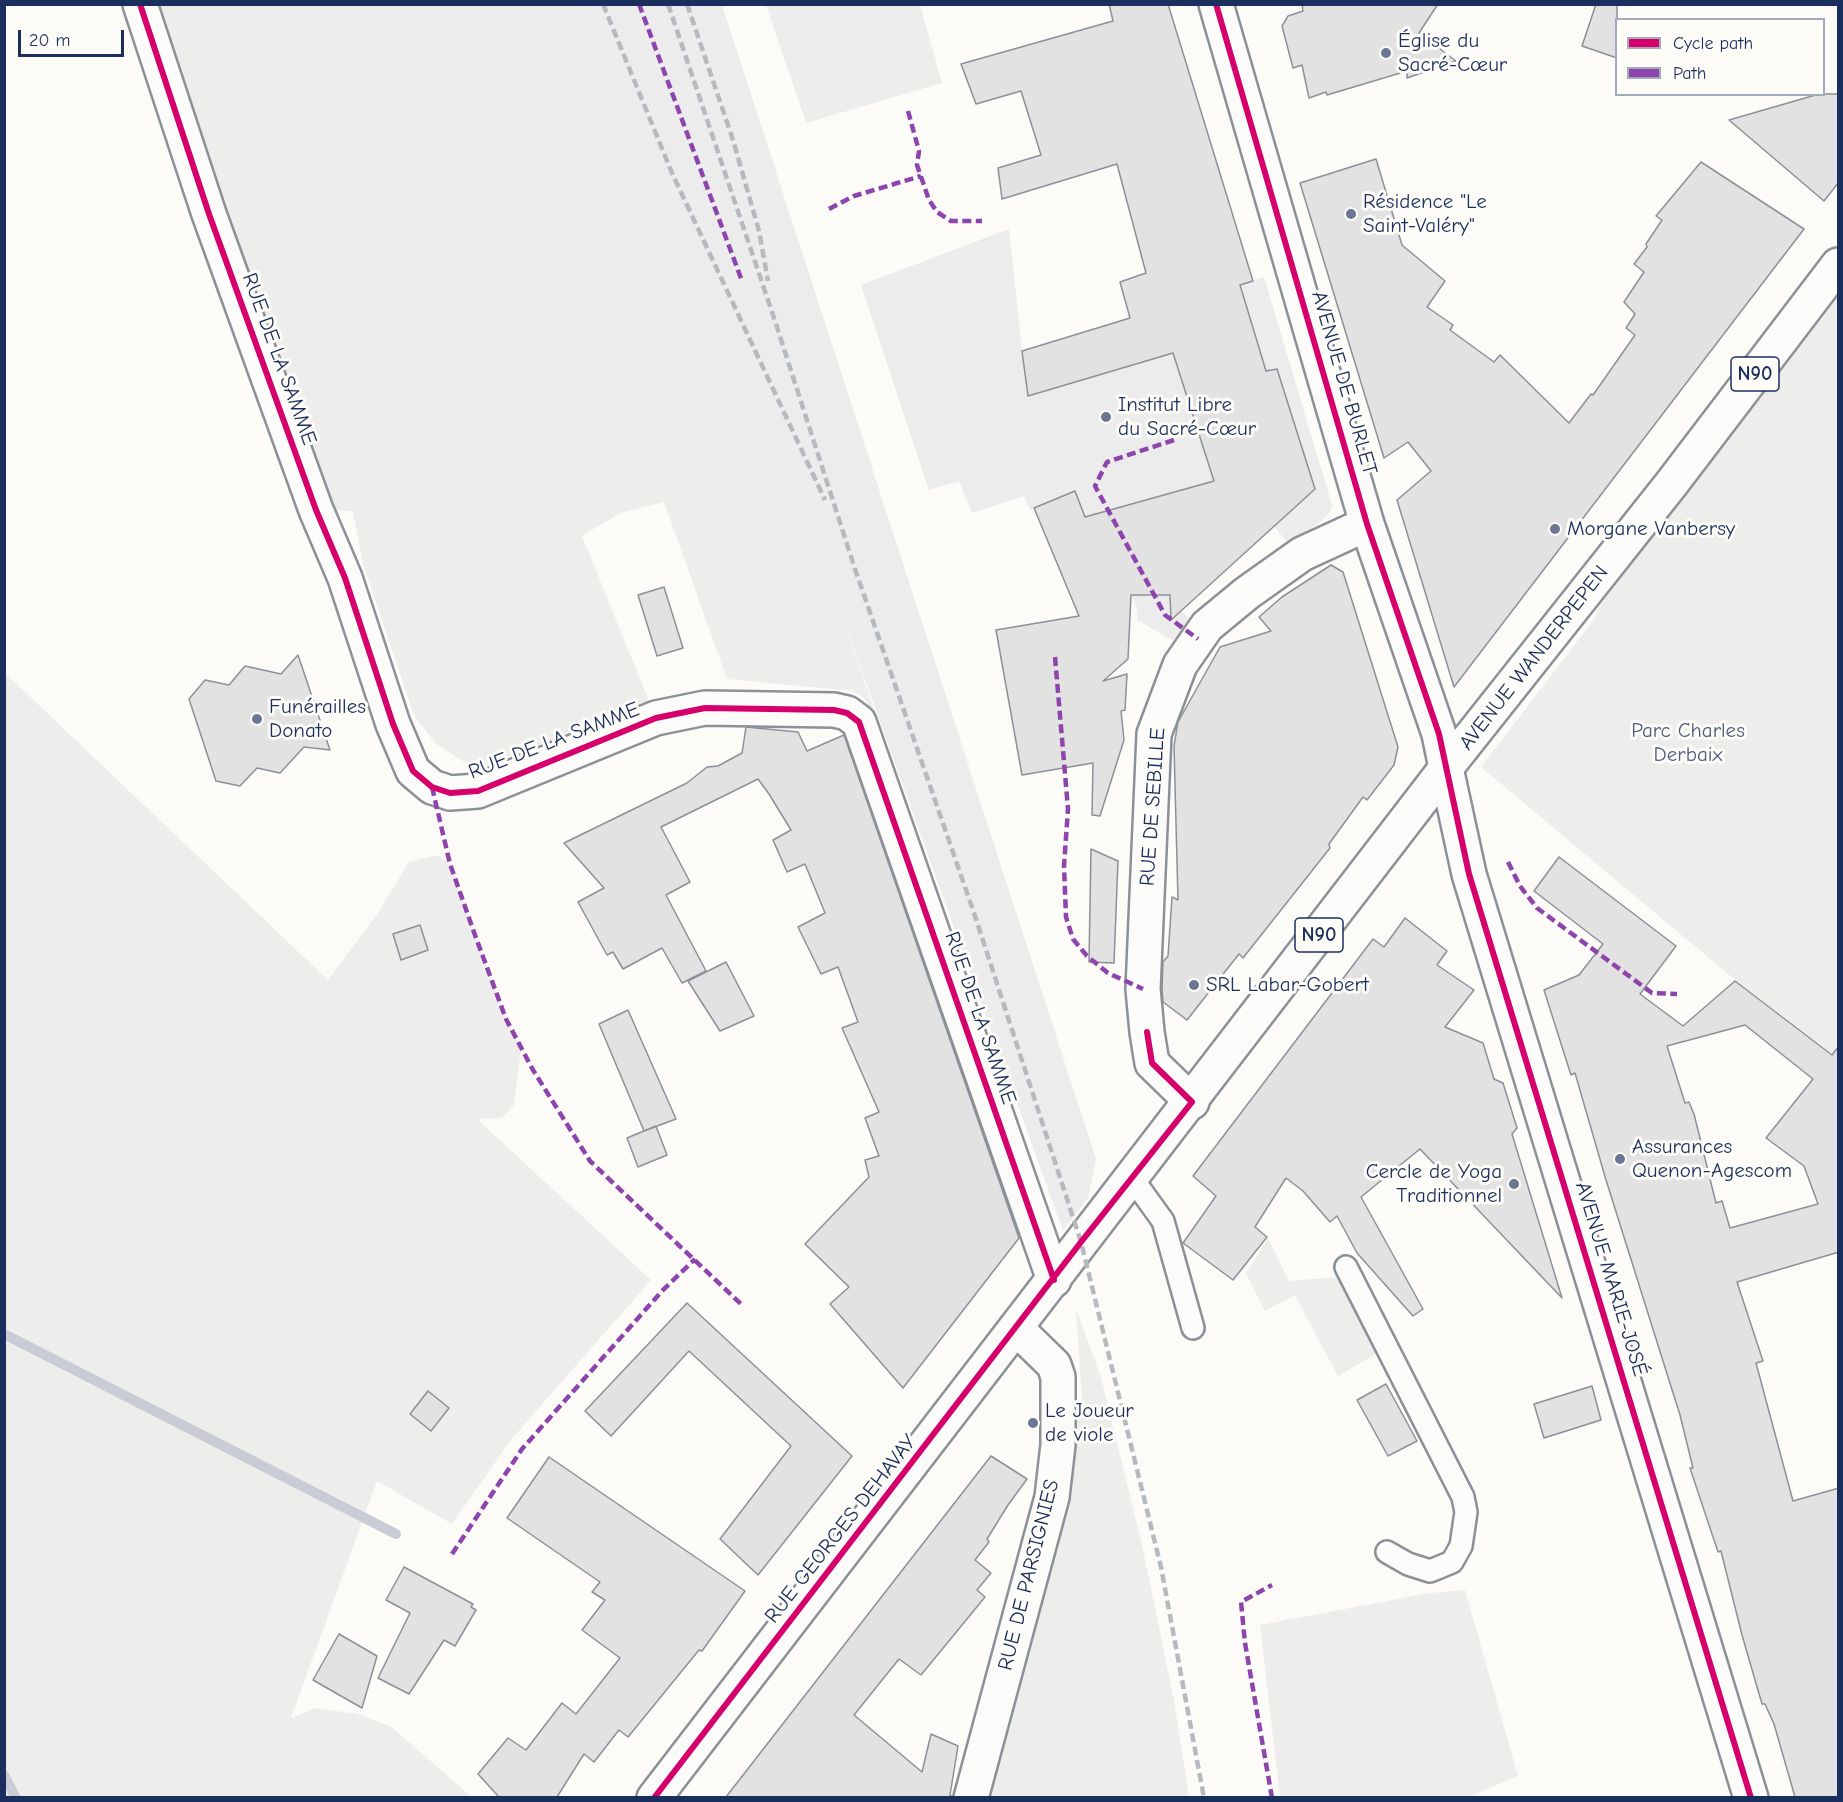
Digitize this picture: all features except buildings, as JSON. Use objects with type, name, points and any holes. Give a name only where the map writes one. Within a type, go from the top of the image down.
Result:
[{"type":"street","name":"RUE DE LA SAMME","points":[[140,4],[209,214],[316,510],[345,578],[393,724],[413,771],[432,788],[450,793],[478,791],[656,718],[705,708],[834,710],[847,713],[859,722],[1054,1280]]},
{"type":"street","name":"AVENUE DE BURLET","points":[[1216,4],[1367,524],[1439,734],[1446,768]]},
{"type":"street","name":"AVENUE WANDERPEPEN","points":[[1054,1280],[1446,768],[1672,483],[1839,265]]},
{"type":"street","name":"RUE DE SEBILLE","points":[[1192,1102],[1152,1063],[1147,1032],[1143,989],[1154,734],[1180,665],[1207,626],[1247,593],[1302,554],[1367,524]]},
{"type":"street","name":"AVENUE MARIE-JOSÉ","points":[[1446,768],[1469,874],[1751,1797]]},
{"type":"street","name":"RUE GEORGES DEHAVAY","points":[[654,1797],[1054,1280]]},
{"type":"street","name":"RUE DE PARSIGNIES","points":[[971,1797],[1052,1497],[1058,1445],[1058,1377],[1054,1365],[1016,1328]]},
{"type":"lane","points":[[1132,1178],[1163,1221],[1193,1328]]},
{"type":"lane","points":[[1346,1267],[1463,1497],[1466,1512],[1461,1546],[1452,1562],[1430,1571],[1408,1564],[1387,1552]]},
{"type":"shaded area","points":[[573,5],[722,5],[1096,1159],[1088,1198],[1063,1231],[840,610],[799,510],[717,350]]},
{"type":"shaded area","name":"Institut Libre du Sacré-Cœur","points":[[1009,229],[1022,351],[1264,277],[1332,505],[1330,512],[1318,524],[1288,543],[1248,495],[1237,474],[1193,487],[1153,569],[1180,611],[1190,618],[1174,641],[1137,620],[1137,610],[1123,572],[1069,593],[1034,508],[1030,510],[1024,496],[972,513],[959,481],[929,490],[861,285]]},
{"type":"green space","points":[[153,4],[573,5],[717,350],[799,510],[840,610],[876,715],[864,698],[853,691],[727,679],[664,502],[620,513],[582,536],[649,701],[485,766],[464,762],[435,743],[414,715],[363,564],[353,511],[316,510]]},
{"type":"green space","points":[[766,5],[920,5],[942,83],[806,123]]},
{"type":"green space","name":"Parc Charles Derbaix","points":[[1838,289],[1838,1058],[1728,974],[1481,767],[1595,618],[1598,608],[1680,496]]},
{"type":"green space","points":[[4,672],[328,980],[376,916],[409,862],[437,855],[450,864],[506,1019],[521,1048],[514,1105],[502,1118],[477,1119],[651,1280],[510,1441],[452,1524],[377,1481],[291,1718],[316,1708],[357,1714],[390,1726],[472,1797],[5,1797]]},
{"type":"green space","points":[[1268,1238],[1289,1281],[1338,1277],[1381,1351],[1338,1376],[1295,1295],[1265,1311],[1246,1273]]},
{"type":"green space","points":[[1076,1309],[1101,1377],[1142,1545],[1174,1700],[1189,1797],[989,1798],[1082,1397]]},
{"type":"green space","points":[[1465,1590],[1518,1776],[1469,1797],[1280,1797],[1260,1625],[1430,1593]]},
{"type":"waterway","points":[[4,1334],[396,1534]]},
{"type":"waterway","points":[[4,1775],[16,1798]]},
{"type":"railway","points":[[603,4],[672,173],[825,500]]},
{"type":"railway","points":[[668,4],[775,321],[855,569],[975,916],[1081,1242],[1161,1567],[1204,1798]]},
{"type":"railway","points":[[687,4],[733,140],[759,231],[768,281]]},
{"type":"marked path","points":[[639,4],[742,281]]},
{"type":"marked path","points":[[908,111],[919,151],[917,165],[929,200],[937,212],[951,221],[982,221]]},
{"type":"marked path","points":[[829,209],[854,196],[921,176]]},
{"type":"marked path","points":[[1174,440],[1107,462],[1095,486],[1165,615],[1198,639]]},
{"type":"marked path","points":[[1055,657],[1068,809],[1064,866],[1066,917],[1073,939],[1087,956],[1108,973],[1143,989]]},
{"type":"marked path","points":[[432,787],[450,864],[475,935],[506,1019],[533,1070],[590,1161],[742,1305]]},
{"type":"marked path","points":[[1508,862],[1520,886],[1537,908],[1652,993],[1677,994]]},
{"type":"marked path","points":[[452,1554],[522,1449],[662,1291],[695,1259]]},
{"type":"marked path","points":[[1272,1585],[1241,1602],[1245,1643],[1272,1798]]},
{"type":"cycle path","points":[[140,4],[209,214],[316,510],[345,578],[393,724],[413,771],[432,787],[450,793],[478,791],[656,718],[705,708],[834,710],[847,713],[859,722],[1054,1280]]},
{"type":"cycle path","points":[[1216,4],[1367,524],[1439,734],[1469,874],[1751,1798]]},
{"type":"cycle path","points":[[654,1798],[1081,1242],[1192,1102],[1152,1063],[1147,1032]]},
{"type":"place","name":"Église du Sacré-Cœur","points":[[1386,53]]},
{"type":"place","name":"Résidence \"Le Saint-Valéry\"","points":[[1351,214]]},
{"type":"place","name":"Institut Libre du Sacré-Cœur","points":[[1106,417]]},
{"type":"place","name":"Morgane Vanbersy","points":[[1555,529]]},
{"type":"place","name":"Funérailles Donato","points":[[257,719]]},
{"type":"place","name":"SRL Labar-Gobert","points":[[1194,985]]},
{"type":"place","name":"Assurances Quenon-Agescom","points":[[1620,1159]]},
{"type":"place","name":"Cercle de Yoga Traditionnel","points":[[1514,1184]]},
{"type":"place","name":"Le Joueur de viole","points":[[1033,1423]]}]
